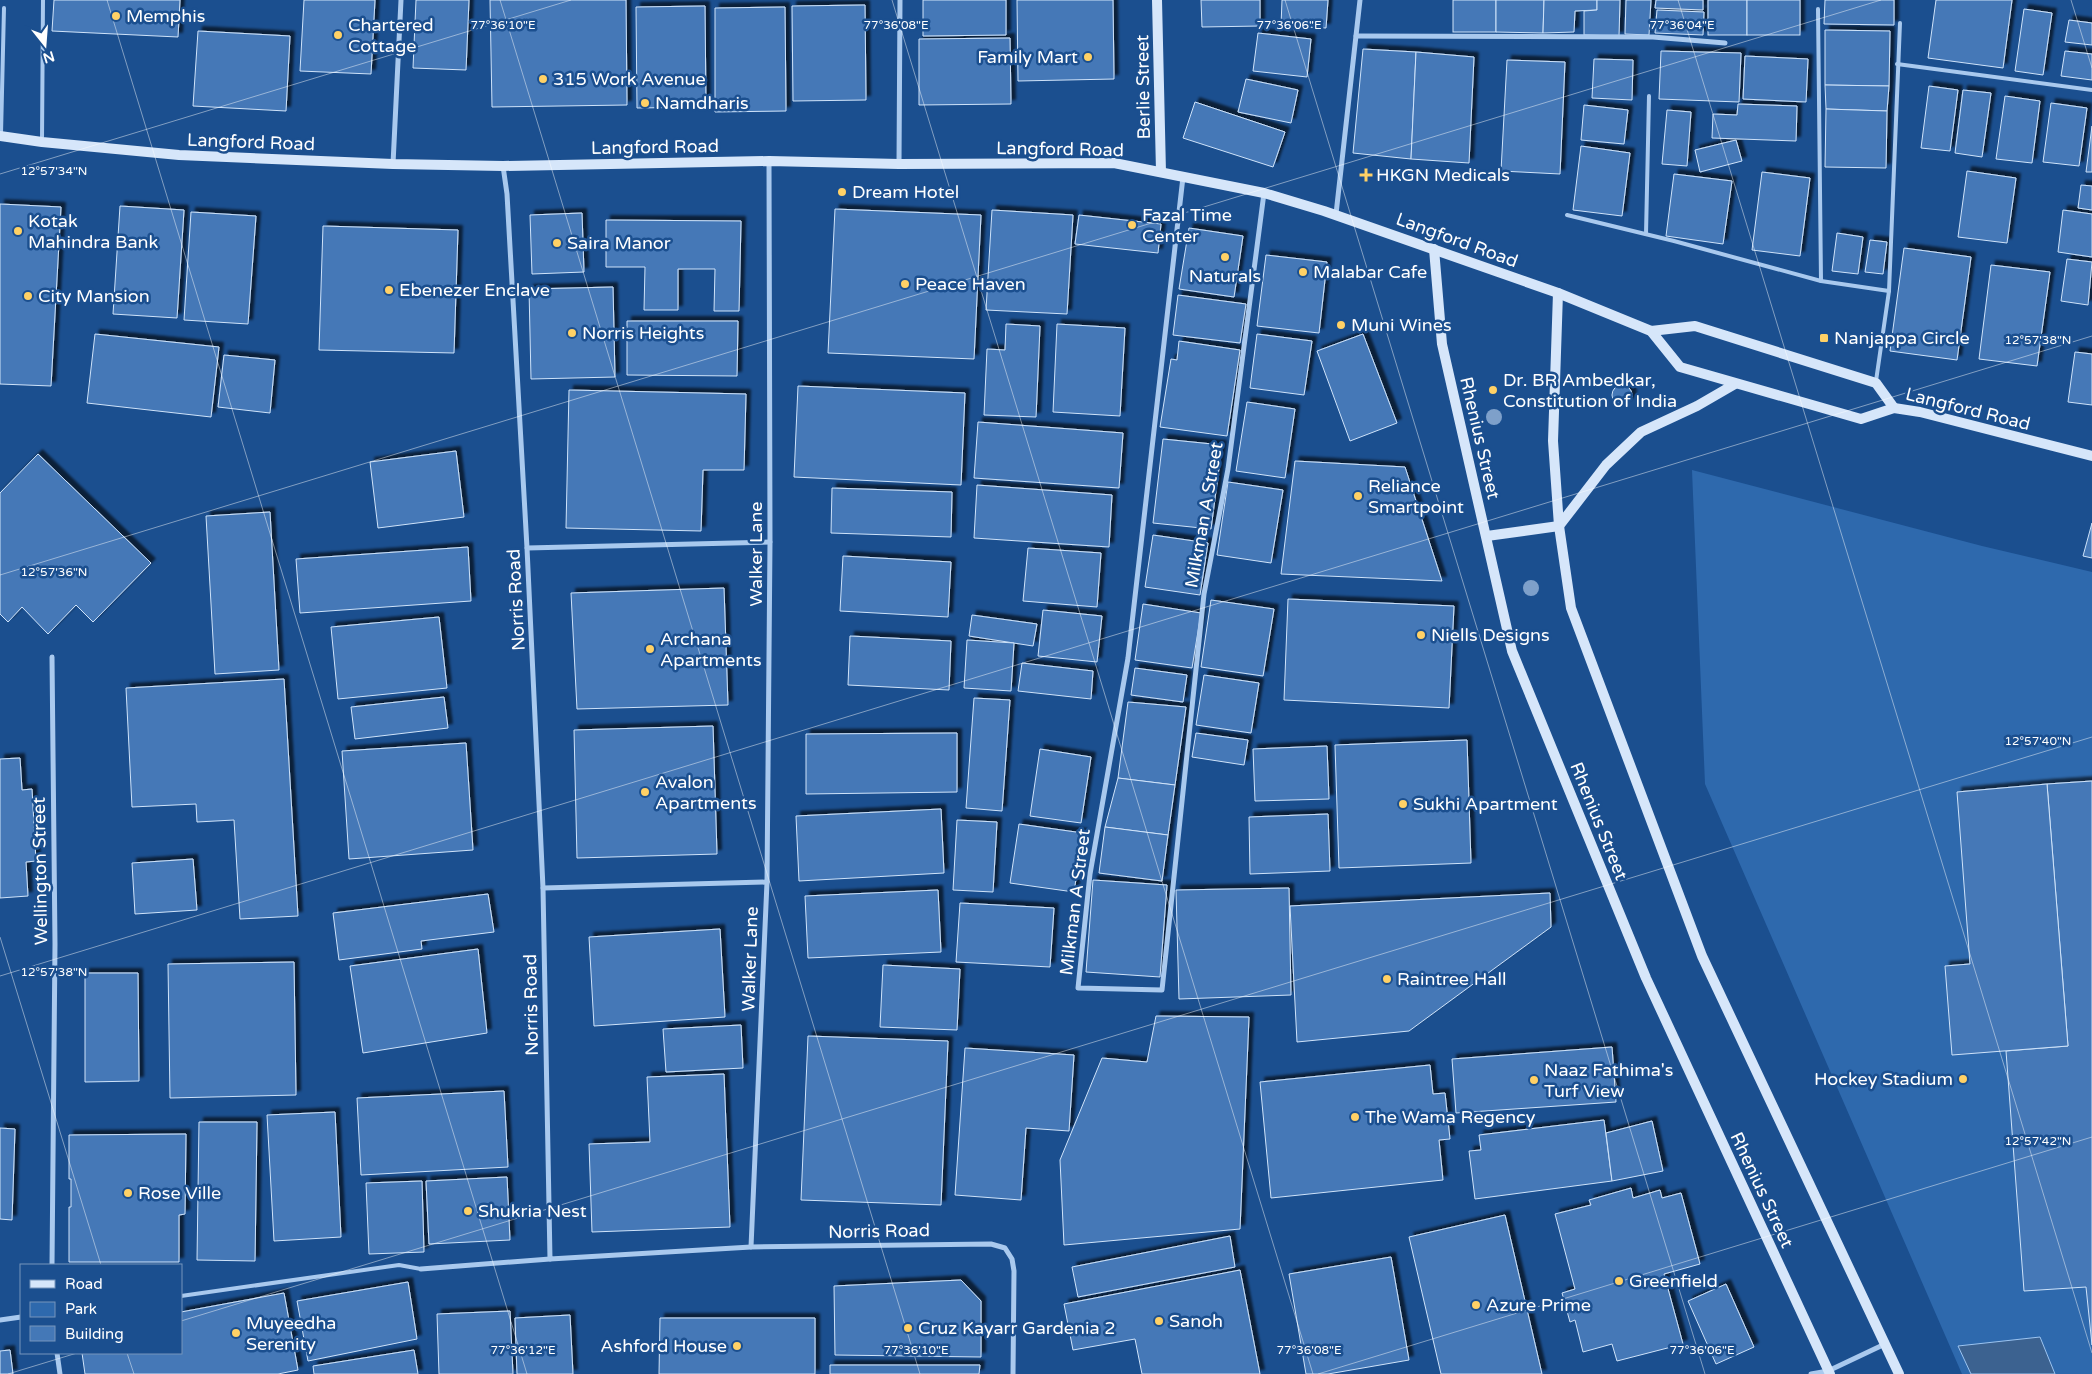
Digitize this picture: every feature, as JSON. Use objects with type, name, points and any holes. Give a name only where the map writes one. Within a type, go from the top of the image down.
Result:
[{"type":"street","points":[[393,164],[401,0]]},
{"type":"street","points":[[899,164],[900,0]]},
{"type":"street","name":"Berlie Street","points":[[1157,0],[1161,172]]},
{"type":"street","points":[[1336,214],[1360,0]]},
{"type":"street","points":[[1356,36],[1653,37],[1725,43]]},
{"type":"street","name":"Langford Road","points":[[1,136],[42,142],[179,155],[393,164],[503,166],[769,161],[899,164],[1114,163],[1264,193],[1336,214],[1558,293],[1651,331],[1680,367],[1735,384],[1861,419],[1894,408],[1920,412],[2092,456]]},
{"type":"street","name":"Walker Lane","points":[[751,1247],[767,882],[770,542],[769,161]]},
{"type":"street","name":"Norris Road","points":[[503,166],[507,204],[527,548],[543,888],[550,1259],[751,1247],[991,1244],[1005,1248],[1012,1260],[1014,1271],[1013,1374]]},
{"type":"street","name":"Milkman A Street","points":[[1183,177],[1128,658],[1090,874],[1078,988],[1162,990],[1204,594],[1228,469],[1264,193]]},
{"type":"street","name":"Rhenius Street","points":[[1434,249],[1442,344],[1512,651],[1646,978],[1829,1372]]},
{"type":"street","points":[[1558,293],[1553,441],[1558,526],[1571,608],[1702,956],[1899,1374]]},
{"type":"street","points":[[1651,331],[1695,326],[1876,383],[1894,408]]},
{"type":"street","points":[[1486,536],[1558,526],[1606,465],[1641,432],[1697,406],[1735,384]]},
{"type":"street","points":[[527,548],[770,542]]},
{"type":"street","name":"Wellington Street","points":[[52,657],[55,944],[52,1264]]},
{"type":"street","points":[[543,888],[767,882]]},
{"type":"street","points":[[421,1269],[550,1259]]},
{"type":"street","points":[[0,1320],[20,1317]]},
{"type":"street","points":[[1811,1374],[1829,1372],[1885,1344]]},
{"type":"street","points":[[57,1354],[60,1374]]},
{"type":"lane","points":[[42,142],[44,0]]},
{"type":"lane","points":[[1,136],[4,8]]},
{"type":"lane","points":[[1818,9],[1818,161],[1821,281]]},
{"type":"lane","points":[[1876,383],[1889,291],[1900,23]]},
{"type":"lane","points":[[1897,64],[2092,90]]},
{"type":"lane","points":[[1646,234],[1649,96]]},
{"type":"lane","points":[[1567,215],[1821,281],[1889,291]]},
{"type":"lane","points":[[182,1296],[399,1265],[421,1269]]},
{"type":"green space","name":"Hockey Stadium","points":[[1692,470],[1982,546],[2092,572],[2092,1374],[1962,1374],[1705,784]]},
{"type":"shaded area","points":[[2040,1337],[2055,1374],[1971,1374],[1958,1346]]},
{"type":"building","name":"Memphis","points":[[54,0],[180,0],[178,37],[52,31]]},
{"type":"building","name":"Chartered Cottage","points":[[304,0],[375,0],[371,74],[300,71]]},
{"type":"building","points":[[416,0],[469,0],[466,70],[413,68]]},
{"type":"building","points":[[490,0],[626,0],[627,105],[492,107]]},
{"type":"building","points":[[923,0],[1006,0],[1006,35],[923,36]]},
{"type":"building","points":[[1017,0],[1113,0],[1114,79],[1018,81]]},
{"type":"building","points":[[1201,0],[1260,0],[1260,26],[1202,27]]},
{"type":"building","points":[[1282,0],[1328,0],[1326,28],[1281,26]]},
{"type":"building","points":[[1453,0],[1496,0],[1496,32],[1453,32]]},
{"type":"building","points":[[1496,0],[1544,0],[1543,33],[1496,32]]},
{"type":"building","points":[[1544,0],[1597,0],[1597,10],[1575,11],[1574,32],[1543,33]]},
{"type":"building","points":[[1597,0],[1620,0],[1619,36],[1584,35],[1584,11],[1597,10]]},
{"type":"building","points":[[1626,0],[1651,0],[1649,35],[1625,34]]},
{"type":"building","points":[[1656,0],[1703,0],[1703,10],[1655,8]]},
{"type":"building","points":[[1708,0],[1747,0],[1747,35],[1708,35]]},
{"type":"building","points":[[1747,0],[1800,0],[1800,35],[1747,35]]},
{"type":"building","points":[[1825,0],[1894,0],[1894,25],[1824,24]]},
{"type":"building","points":[[1936,0],[2012,0],[2003,68],[1928,58]]},
{"type":"building","points":[[865,5],[866,100],[793,101],[792,6]]},
{"type":"building","points":[[705,6],[706,107],[637,108],[636,7]]},
{"type":"building","points":[[785,7],[786,111],[715,112],[715,8]]},
{"type":"building","points":[[2024,9],[2052,13],[2043,75],[2015,71]]},
{"type":"building","points":[[1657,10],[1704,12],[1703,35],[1655,33]]},
{"type":"building","points":[[2069,20],[2092,23],[2092,45],[2065,42]]},
{"type":"building","points":[[1825,30],[1890,31],[1889,86],[1825,85]]},
{"type":"building","points":[[198,31],[290,36],[286,111],[193,106]]},
{"type":"building","points":[[1258,33],[1311,39],[1307,77],[1253,71]]},
{"type":"building","points":[[1010,38],[1011,104],[919,105],[919,39]]},
{"type":"building","points":[[1363,49],[1416,52],[1411,159],[1353,153]]},
{"type":"building","points":[[1661,51],[1741,53],[1739,102],[1659,99]]},
{"type":"building","points":[[2065,51],[2092,54],[2092,80],[2061,76]]},
{"type":"building","points":[[1416,52],[1474,57],[1469,163],[1411,159]]},
{"type":"building","points":[[1745,56],[1808,59],[1806,102],[1743,99]]},
{"type":"building","points":[[1594,59],[1633,60],[1632,100],[1592,98]]},
{"type":"building","points":[[1507,60],[1565,62],[1560,174],[1501,171]]},
{"type":"building","points":[[1246,79],[1298,90],[1291,123],[1238,112]]},
{"type":"building","points":[[1825,85],[1889,86],[1887,111],[1826,109]]},
{"type":"building","points":[[1929,86],[1958,90],[1950,151],[1921,148]]},
{"type":"building","points":[[1963,90],[1991,93],[1982,157],[1955,153]]},
{"type":"building","points":[[2005,96],[2040,101],[2032,163],[1996,159]]},
{"type":"building","points":[[1195,102],[1285,132],[1273,167],[1183,138]]},
{"type":"building","points":[[2051,103],[2087,108],[2079,166],[2043,162]]},
{"type":"building","points":[[1738,104],[1797,106],[1796,141],[1712,138],[1713,114],[1737,115]]},
{"type":"building","points":[[1584,105],[1628,110],[1624,144],[1581,140]]},
{"type":"building","points":[[1826,109],[1887,111],[1886,168],[1825,167]]},
{"type":"building","points":[[1667,110],[1691,112],[1687,166],[1662,164]]},
{"type":"building","points":[[2092,126],[2092,172],[2086,172]]},
{"type":"building","points":[[1736,140],[1742,161],[1700,172],[1695,150]]},
{"type":"building","points":[[1581,146],[1630,153],[1622,216],[1573,210]]},
{"type":"building","points":[[1967,171],[2016,178],[2007,243],[1958,237]]},
{"type":"building","points":[[1762,172],[1810,178],[1800,256],[1752,250]]},
{"type":"building","points":[[1674,174],[1732,181],[1723,244],[1666,236]]},
{"type":"building","points":[[2081,185],[2092,186],[2092,210],[2078,208]]},
{"type":"building","name":"City Mansion","points":[[0,204],[61,207],[51,386],[0,384]]},
{"type":"building","points":[[120,206],[184,210],[177,318],[113,314]]},
{"type":"building","name":"Peace Haven","points":[[835,209],[981,215],[974,359],[828,353]]},
{"type":"building","points":[[992,210],[1073,215],[1067,314],[986,310]]},
{"type":"building","points":[[2063,210],[2092,214],[2092,257],[2058,252]]},
{"type":"building","points":[[191,212],[256,216],[248,324],[184,320]]},
{"type":"building","name":"Saira Manor","points":[[582,213],[584,272],[532,274],[530,215]]},
{"type":"building","points":[[1079,215],[1161,224],[1158,253],[1075,244]]},
{"type":"building","points":[[606,220],[741,221],[739,311],[714,311],[715,269],[678,269],[678,310],[644,310],[645,267],[606,267]]},
{"type":"building","name":"Ebenezer Enclave","points":[[323,226],[458,230],[454,353],[319,350]]},
{"type":"building","points":[[1189,228],[1243,236],[1234,297],[1179,289]]},
{"type":"building","points":[[1837,233],[1863,237],[1858,274],[1832,271]]},
{"type":"building","points":[[1870,240],[1887,242],[1883,274],[1865,272]]},
{"type":"building","points":[[1904,248],[1971,257],[1957,360],[1890,351]]},
{"type":"building","points":[[1266,255],[1327,262],[1319,333],[1257,326]]},
{"type":"building","points":[[2067,259],[2092,262],[2088,305],[2061,301]]},
{"type":"building","points":[[1991,265],[2050,272],[2037,366],[1979,359]]},
{"type":"building","name":"Norris Heights","points":[[613,287],[615,377],[531,379],[529,289]]},
{"type":"building","points":[[1178,295],[1246,304],[1240,343],[1173,335]]},
{"type":"building","points":[[627,321],[738,321],[737,376],[627,375]]},
{"type":"building","points":[[1006,324],[1040,326],[1036,417],[984,415],[987,349],[1005,350]]},
{"type":"building","points":[[1057,324],[1125,328],[1120,416],[1053,412]]},
{"type":"building","points":[[95,334],[219,347],[211,417],[87,403]]},
{"type":"building","points":[[1257,334],[1312,341],[1304,395],[1250,388]]},
{"type":"building","points":[[1363,334],[1397,423],[1350,441],[1317,351]]},
{"type":"building","points":[[1179,341],[1240,350],[1227,436],[1160,427],[1171,359],[1177,360]]},
{"type":"building","points":[[2075,352],[2092,354],[2092,405],[2068,402]]},
{"type":"building","points":[[224,355],[275,360],[270,413],[218,407]]},
{"type":"building","points":[[1618,385],[1626,385],[1632,391],[1632,399],[1626,405],[1618,405],[1612,399],[1612,391]]},
{"type":"building","points":[[798,386],[965,393],[961,485],[794,477]]},
{"type":"building","points":[[569,390],[746,394],[744,470],[703,470],[701,531],[566,528]]},
{"type":"building","points":[[1247,402],[1295,409],[1285,478],[1236,471]]},
{"type":"building","points":[[978,422],[1123,433],[1119,488],[974,478]]},
{"type":"building","points":[[1163,439],[1222,445],[1211,529],[1153,523]]},
{"type":"building","points":[[456,451],[464,517],[378,528],[370,462]]},
{"type":"building","points":[[38,454],[151,563],[93,622],[76,605],[48,634],[22,607],[8,622],[0,614],[0,493]]},
{"type":"building","points":[[1295,461],[1405,467],[1442,581],[1281,574]]},
{"type":"building","points":[[1228,482],[1283,490],[1271,563],[1217,555]]},
{"type":"building","points":[[977,485],[1112,495],[1109,547],[974,538]]},
{"type":"building","points":[[832,488],[952,492],[951,537],[831,533]]},
{"type":"building","points":[[270,512],[279,670],[215,674],[206,516]]},
{"type":"building","points":[[2092,523],[2092,558],[2083,556]]},
{"type":"building","points":[[1153,535],[1208,543],[1200,595],[1145,587]]},
{"type":"building","points":[[468,547],[471,601],[300,613],[296,559]]},
{"type":"building","points":[[1028,548],[1101,553],[1097,607],[1023,601]]},
{"type":"building","points":[[843,556],[951,562],[948,617],[840,611]]},
{"type":"building","name":"Archana Apartments","points":[[724,588],[728,705],[577,709],[571,593]]},
{"type":"building","points":[[1288,599],[1454,606],[1449,708],[1284,700]]},
{"type":"building","points":[[1211,600],[1274,609],[1263,676],[1201,667]]},
{"type":"building","points":[[1143,604],[1201,613],[1192,668],[1135,660]]},
{"type":"building","points":[[1043,610],[1102,616],[1097,662],[1038,656]]},
{"type":"building","points":[[972,615],[1037,624],[1033,646],[969,636]]},
{"type":"building","points":[[439,617],[447,688],[338,699],[331,627]]},
{"type":"building","points":[[850,636],[951,641],[949,690],[848,685]]},
{"type":"building","points":[[967,640],[1014,643],[1011,691],[964,688]]},
{"type":"building","points":[[1022,663],[1093,671],[1091,699],[1018,691]]},
{"type":"building","points":[[1135,668],[1187,675],[1183,702],[1131,695]]},
{"type":"building","points":[[1204,675],[1259,683],[1251,733],[1196,725]]},
{"type":"building","points":[[284,679],[298,916],[240,919],[234,820],[197,822],[196,804],[132,807],[126,688]]},
{"type":"building","points":[[444,697],[448,728],[355,739],[351,707]]},
{"type":"building","points":[[974,698],[1010,700],[1002,811],[966,808]]},
{"type":"building","points":[[1128,702],[1186,707],[1175,785],[1118,778]]},
{"type":"building","name":"Avalon Apartments","points":[[713,726],[717,854],[577,858],[574,730]]},
{"type":"building","points":[[957,733],[957,792],[806,794],[806,734]]},
{"type":"building","points":[[1196,733],[1248,740],[1244,765],[1192,757]]},
{"type":"building","name":"Sukhi Apartment","points":[[1467,740],[1471,863],[1339,868],[1335,745]]},
{"type":"building","points":[[466,743],[473,850],[349,859],[342,751]]},
{"type":"building","points":[[1327,746],[1329,799],[1255,801],[1253,749]]},
{"type":"building","points":[[1040,749],[1091,757],[1081,823],[1030,816]]},
{"type":"building","points":[[20,758],[22,790],[32,789],[36,861],[26,862],[28,896],[0,898],[0,759]]},
{"type":"building","points":[[1118,778],[1175,785],[1168,835],[1105,827]]},
{"type":"building","points":[[2092,781],[2092,1345],[2086,1287],[2024,1291],[2006,1051],[2068,1046],[2047,784]]},
{"type":"building","points":[[2047,784],[2068,1046],[1952,1055],[1945,966],[1970,964],[1957,792]]},
{"type":"building","points":[[941,809],[944,873],[799,881],[796,816]]},
{"type":"building","points":[[1328,814],[1330,871],[1250,874],[1249,817]]},
{"type":"building","points":[[957,820],[997,822],[993,892],[953,890]]},
{"type":"building","points":[[1019,824],[1083,833],[1074,892],[1010,883]]},
{"type":"building","points":[[1105,827],[1168,835],[1162,881],[1099,873]]},
{"type":"building","points":[[193,859],[197,910],[135,914],[132,863]]},
{"type":"building","points":[[1093,880],[1167,885],[1160,977],[1086,972]]},
{"type":"building","points":[[1289,888],[1291,995],[1179,999],[1176,890]]},
{"type":"building","points":[[938,890],[941,952],[808,958],[805,896]]},
{"type":"building","name":"Raintree Hall","points":[[1550,893],[1551,927],[1409,1031],[1297,1042],[1290,906]]},
{"type":"building","points":[[488,894],[494,932],[421,941],[422,949],[339,960],[333,913]]},
{"type":"building","points":[[960,903],[1054,908],[1050,967],[956,962]]},
{"type":"building","points":[[720,929],[725,1017],[594,1026],[589,937]]},
{"type":"building","points":[[478,949],[487,1033],[363,1053],[350,966]]},
{"type":"building","points":[[294,962],[296,1095],[170,1098],[168,964]]},
{"type":"building","points":[[883,965],[960,969],[957,1030],[880,1027]]},
{"type":"building","points":[[85,973],[138,973],[139,1081],[85,1082]]},
{"type":"building","points":[[1156,1016],[1249,1017],[1240,1229],[1064,1245],[1060,1160],[1102,1058],[1147,1062]]},
{"type":"building","points":[[741,1025],[743,1068],[666,1072],[663,1029]]},
{"type":"building","points":[[808,1036],[948,1041],[941,1205],[801,1200]]},
{"type":"building","name":"Naaz Fathima's Turf View","points":[[1612,1047],[1616,1102],[1456,1113],[1452,1059]]},
{"type":"building","points":[[965,1048],[1074,1055],[1069,1131],[1026,1128],[1021,1200],[955,1195]]},
{"type":"building","name":"The Wama Regency","points":[[1430,1065],[1433,1094],[1445,1093],[1450,1139],[1439,1140],[1443,1180],[1271,1198],[1260,1082]]},
{"type":"building","points":[[724,1074],[730,1227],[592,1232],[589,1144],[650,1142],[647,1077]]},
{"type":"building","points":[[504,1091],[508,1167],[361,1175],[357,1098]]},
{"type":"building","points":[[335,1112],[341,1237],[274,1241],[267,1115]]},
{"type":"building","points":[[1604,1120],[1612,1181],[1475,1199],[1469,1151],[1481,1150],[1479,1135]]},
{"type":"building","points":[[1652,1121],[1663,1171],[1612,1181],[1606,1133]]},
{"type":"building","points":[[199,1122],[257,1122],[255,1261],[197,1260]]},
{"type":"building","points":[[0,1128],[15,1129],[12,1220],[0,1219]]},
{"type":"building","name":"Rose Ville","points":[[186,1134],[185,1214],[179,1215],[179,1262],[69,1262],[71,1179],[69,1179],[69,1135]]},
{"type":"building","name":"Shukria Nest","points":[[507,1177],[510,1240],[429,1244],[426,1181]]},
{"type":"building","points":[[422,1181],[424,1252],[369,1254],[366,1183]]},
{"type":"building","name":"Greenfield","points":[[1631,1188],[1633,1198],[1660,1190],[1662,1198],[1681,1193],[1700,1264],[1664,1274],[1683,1344],[1617,1361],[1612,1344],[1583,1352],[1575,1320],[1570,1322],[1562,1293],[1575,1289],[1555,1214],[1591,1205],[1589,1200]]},
{"type":"building","name":"Azure Prime","points":[[1505,1215],[1542,1374],[1441,1374],[1409,1237]]},
{"type":"building","points":[[1230,1236],[1235,1267],[1078,1297],[1072,1267]]},
{"type":"building","points":[[1391,1257],[1409,1360],[1328,1374],[1306,1374],[1289,1274]]},
{"type":"building","name":"Sanoh","points":[[1240,1270],[1260,1374],[1142,1374],[1135,1339],[1073,1350],[1064,1304]]},
{"type":"building","name":"Cruz Kayarr Gardenia 2","points":[[961,1280],[981,1301],[981,1357],[835,1355],[834,1286]]},
{"type":"building","points":[[408,1282],[417,1339],[308,1361],[297,1301]]},
{"type":"building","points":[[1726,1284],[1754,1347],[1716,1364],[1688,1301]]},
{"type":"building","name":"Muyeedha Serenity","points":[[284,1293],[298,1370],[278,1374],[85,1374],[82,1354],[182,1354],[182,1312]]},
{"type":"building","points":[[510,1311],[513,1374],[439,1374],[437,1314]]},
{"type":"building","points":[[570,1315],[573,1374],[517,1374],[515,1318]]},
{"type":"building","name":"Ashford House","points":[[660,1318],[815,1318],[815,1374],[659,1374]]},
{"type":"building","points":[[10,1350],[13,1374],[0,1374],[0,1351]]},
{"type":"building","points":[[414,1350],[418,1374],[314,1374],[313,1366]]},
{"type":"building","points":[[830,1365],[980,1365],[979,1374],[830,1374]]},
{"type":"place","name":"Memphis","points":[[116,16]]},
{"type":"place","name":"Chartered Cottage","points":[[338,35]]},
{"type":"place","name":"Family Mart","points":[[1088,57]]},
{"type":"place","name":"315 Work Avenue","points":[[543,79]]},
{"type":"place","name":"Namdharis","points":[[645,103]]},
{"type":"place","name":"HKGN Medicals","points":[[1366,175]]},
{"type":"place","name":"Dream Hotel","points":[[842,192]]},
{"type":"place","name":"Fazal Time Center","points":[[1132,225]]},
{"type":"place","name":"Kotak Mahindra Bank","points":[[18,231]]},
{"type":"place","name":"Saira Manor","points":[[557,243]]},
{"type":"place","name":"Naturals","points":[[1225,257]]},
{"type":"place","name":"Malabar Cafe","points":[[1303,272]]},
{"type":"place","name":"Peace Haven","points":[[905,284]]},
{"type":"place","name":"Ebenezer Enclave","points":[[389,290]]},
{"type":"place","name":"City Mansion","points":[[28,296]]},
{"type":"place","name":"Muni Wines","points":[[1341,325]]},
{"type":"place","name":"Norris Heights","points":[[572,333]]},
{"type":"place","name":"Nanjappa Circle","points":[[1824,338]]},
{"type":"place","name":"Dr. BR Ambedkar, Constitution of India","points":[[1493,390]]},
{"type":"place","name":"Reliance Smartpoint","points":[[1358,496]]},
{"type":"place","name":"Niells Designs","points":[[1421,635]]},
{"type":"place","name":"Archana Apartments","points":[[650,649]]},
{"type":"place","name":"Avalon Apartments","points":[[645,792]]},
{"type":"place","name":"Sukhi Apartment","points":[[1403,804]]},
{"type":"place","name":"Raintree Hall","points":[[1387,979]]},
{"type":"place","name":"Hockey Stadium","points":[[1963,1079]]},
{"type":"place","name":"Naaz Fathima's Turf View","points":[[1534,1080]]},
{"type":"place","name":"The Wama Regency","points":[[1355,1117]]},
{"type":"place","name":"Rose Ville","points":[[128,1193]]},
{"type":"place","name":"Shukria Nest","points":[[468,1211]]},
{"type":"place","name":"Greenfield","points":[[1619,1281]]},
{"type":"place","name":"Azure Prime","points":[[1476,1305]]},
{"type":"place","name":"Sanoh","points":[[1159,1321]]},
{"type":"place","name":"Cruz Kayarr Gardenia 2","points":[[908,1328]]},
{"type":"place","name":"Muyeedha Serenity","points":[[236,1333]]},
{"type":"place","name":"Ashford House","points":[[737,1346]]}]
